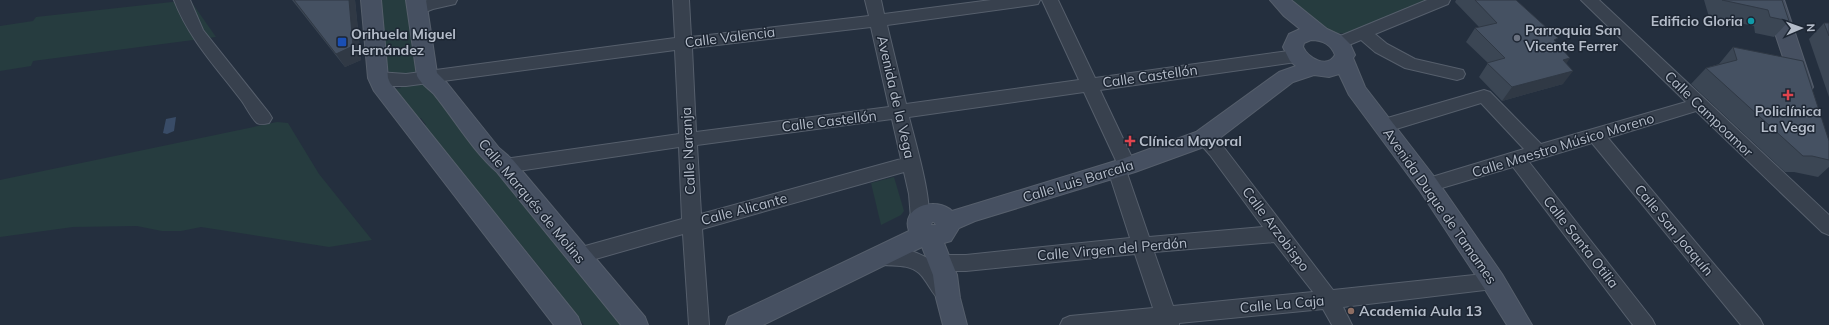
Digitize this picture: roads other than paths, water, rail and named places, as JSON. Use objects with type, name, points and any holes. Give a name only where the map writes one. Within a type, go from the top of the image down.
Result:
[{"type":"street","points":[[182,0],[186,13],[199,37],[253,102],[263,118]]},
{"type":"street","points":[[378,78],[396,80],[427,76],[417,5],[428,5],[449,0]]},
{"type":"street","name":"Calle Naranja","points":[[681,0],[692,223],[699,325]]},
{"type":"street","name":"Avenida de la Vega","points":[[872,0],[878,20],[918,194],[936,224],[956,325]]},
{"type":"street","name":"Calle Valencia","points":[[427,76],[1032,0]]},
{"type":"street","points":[[1050,0],[1088,84],[1122,168],[1143,245],[1168,320]]},
{"type":"street","name":"Calle Castellón","points":[[504,166],[688,139],[899,112],[1088,84],[1320,59],[1362,33],[1442,0]]},
{"type":"street","name":"Calle Campoamor","points":[[1589,0],[1829,228]]},
{"type":"street","points":[[1774,0],[1809,107]]},
{"type":"street","points":[[373,2],[378,78],[381,86],[569,325]]},
{"type":"street","points":[[1286,6],[1311,34],[1297,37],[1292,46],[1320,59]]},
{"type":"street","points":[[1362,33],[1381,48],[1411,64],[1457,74]]},
{"type":"street","name":"Avenida Duque de Tamames","points":[[1311,34],[1331,37],[1320,59],[1356,90],[1428,185],[1493,281],[1520,325]]},
{"type":"street","name":"Calle Luis Barcala","points":[[738,325],[891,252],[936,224],[1122,168],[1204,138],[1286,77],[1320,59]]},
{"type":"street","name":"Calle Marqués de Molins","points":[[427,76],[440,88],[491,154],[504,166],[636,325]]},
{"type":"street","points":[[1383,126],[1484,96],[1539,153]]},
{"type":"street","name":"Calle Maestro Músico Moreno","points":[[1428,185],[1518,160],[1595,134],[1699,104]]},
{"type":"street","name":"Calle San Joaquín","points":[[1595,134],[1753,325]]},
{"type":"street","name":"Calle Arzobispo","points":[[1204,138],[1216,150],[1278,234],[1329,299],[1342,325]]},
{"type":"street","name":"Calle Santa Otilia","points":[[1518,160],[1645,325]]},
{"type":"street","name":"Calle Alicante","points":[[578,256],[911,163]]},
{"type":"street","name":"Calle Virgen del Perdón","points":[[946,279],[966,263],[1143,245],[1278,234]]},
{"type":"street","name":"Avenida de la Vega","points":[[891,252],[917,261],[926,267],[934,276],[946,279]]},
{"type":"street","name":"Calle La Caja","points":[[1070,325],[1168,320],[1329,299],[1493,281]]},
{"type":"water","points":[[176,117],[174,131],[167,134],[163,133],[166,119]]},
{"type":"place","name":"Edificio Gloria","points":[[1751,21]]},
{"type":"place","name":"Parroquia San Vicente Ferrer","points":[[1517,38]]},
{"type":"place","name":"Orihuela Miguel Hernández","points":[[342,42]]},
{"type":"place","name":"Policlínica La Vega","points":[[1788,95]]},
{"type":"place","name":"Clínica Mayoral","points":[[1130,141]]},
{"type":"place","name":"Academia Aula 13","points":[[1351,311]]}]
